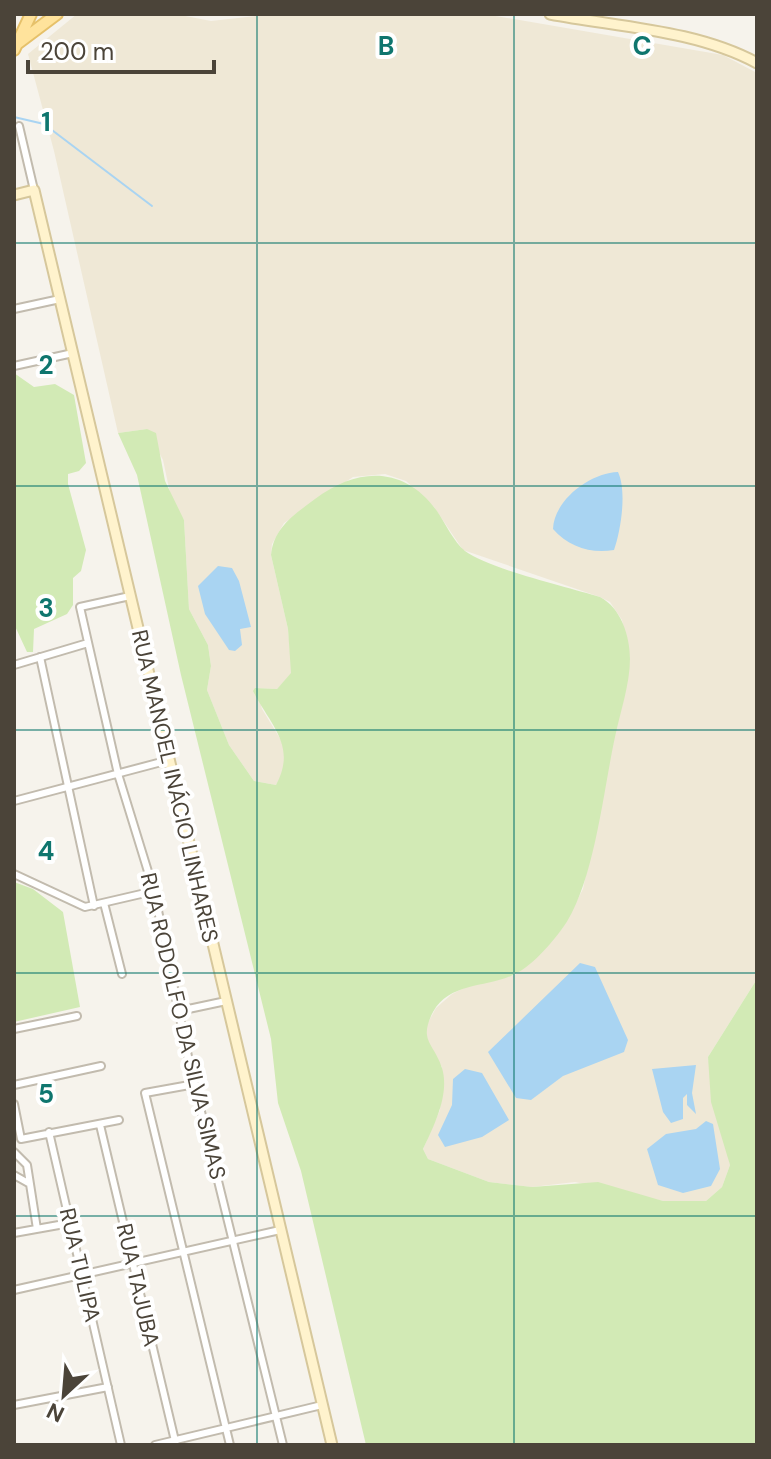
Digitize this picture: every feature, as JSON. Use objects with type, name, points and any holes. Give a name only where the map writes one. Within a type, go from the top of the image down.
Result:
[{"type":"main road","points":[[16,47],[31,14]]},
{"type":"main road","points":[[16,47],[57,14]]},
{"type":"main road","points":[[550,14],[693,40],[733,51],[757,63]]},
{"type":"main road","points":[[14,195],[34,190]]},
{"type":"main road","name":"RUA MANOEL INÁCIO LINHARES","points":[[34,190],[332,1445]]},
{"type":"street","name":"RUA MANOEL INÁCIO LINHARES","points":[[19,126],[34,190]]},
{"type":"street","points":[[14,309],[60,299]]},
{"type":"street","points":[[14,366],[73,353]]},
{"type":"street","name":"RUA RODOLFO DA SILVA SIMAS","points":[[130,596],[80,607],[118,774],[154,891],[195,1084],[283,1445]]},
{"type":"street","points":[[14,665],[88,643]]},
{"type":"street","points":[[40,657],[94,906]]},
{"type":"street","points":[[14,801],[169,760]]},
{"type":"street","points":[[14,874],[75,904],[94,906],[154,891]]},
{"type":"street","points":[[104,903],[122,974]]},
{"type":"street","points":[[179,1011],[226,1001]]},
{"type":"street","points":[[14,1029],[77,1016]]},
{"type":"street","points":[[14,1085],[101,1066]]},
{"type":"street","points":[[195,1084],[145,1093],[230,1445]]},
{"type":"street","points":[[14,1104],[21,1139],[119,1120]]},
{"type":"street","name":"RUA TAJUBA","points":[[100,1125],[176,1443]]},
{"type":"street","name":"RUA TULIPA","points":[[49,1132],[121,1445]]},
{"type":"street","points":[[14,1152],[27,1165],[37,1229]]},
{"type":"street","points":[[14,1175],[30,1184]]},
{"type":"street","points":[[14,1233],[70,1223]]},
{"type":"street","points":[[14,1290],[83,1277],[280,1230]]},
{"type":"street","points":[[14,1405],[108,1387]]},
{"type":"street","points":[[155,1445],[176,1443],[322,1405]]},
{"type":"shaded area","points":[[77,14],[175,14],[211,21],[273,14],[484,14],[723,55],[757,73],[757,979],[708,1057],[730,1165],[722,1187],[706,1201],[663,1201],[575,1182],[532,1187],[489,1182],[428,1159],[423,1149],[440,1110],[442,1067],[430,1049],[425,1028],[436,1008],[452,994],[472,984],[515,975],[562,929],[583,889],[630,659],[622,620],[610,602],[600,597],[463,550],[434,507],[406,481],[385,474],[353,477],[284,523],[272,544],[271,555],[288,629],[292,673],[277,689],[256,688],[262,709],[284,745],[286,766],[276,785],[254,781],[229,745],[207,690],[211,666],[208,645],[189,609],[184,520],[172,502],[163,460],[147,429],[118,433],[54,151],[28,54]]},
{"type":"green space","points":[[14,373],[34,387],[55,384],[74,395],[86,463],[79,471],[68,474],[86,550],[81,571],[73,578],[73,605],[67,614],[34,629],[33,652],[27,652],[14,624]]},
{"type":"green space","points":[[147,429],[156,433],[165,481],[184,520],[189,609],[208,645],[211,666],[207,690],[229,745],[254,781],[276,785],[284,759],[279,736],[253,691],[255,688],[277,689],[291,673],[288,629],[271,555],[273,545],[281,529],[293,516],[331,488],[363,477],[379,476],[410,485],[437,511],[453,538],[476,558],[600,597],[619,615],[628,641],[628,678],[596,838],[582,889],[562,929],[527,967],[503,979],[449,995],[433,1012],[427,1036],[442,1068],[444,1088],[440,1110],[423,1149],[428,1159],[489,1182],[532,1187],[598,1182],[663,1201],[706,1201],[722,1187],[730,1165],[711,1102],[708,1057],[757,979],[757,1445],[366,1445],[301,1171],[278,1103],[271,1039],[181,675],[137,475],[118,433]]},
{"type":"green space","points":[[14,882],[33,889],[63,912],[80,1007],[14,1022]]},
{"type":"water","points":[[618,472],[622,511],[614,550],[581,548],[553,529],[560,508],[575,490],[596,477]]},
{"type":"water","points":[[218,566],[232,568],[239,581],[251,627],[240,629],[242,645],[235,651],[229,650],[205,614],[198,586]]},
{"type":"water","points":[[580,963],[595,967],[628,1040],[624,1052],[563,1076],[531,1100],[516,1098],[488,1052]]},
{"type":"water","points":[[696,1065],[692,1093],[696,1114],[687,1105],[687,1094],[683,1098],[683,1119],[671,1123],[663,1112],[652,1069]]},
{"type":"water","points":[[465,1069],[482,1073],[509,1120],[482,1137],[445,1147],[438,1135],[452,1105],[453,1079]]},
{"type":"water","points":[[706,1121],[713,1124],[720,1169],[711,1186],[683,1193],[658,1185],[647,1149],[666,1134],[696,1129]]},
{"type":"waterway","points":[[14,117],[44,124],[152,206]]}]
